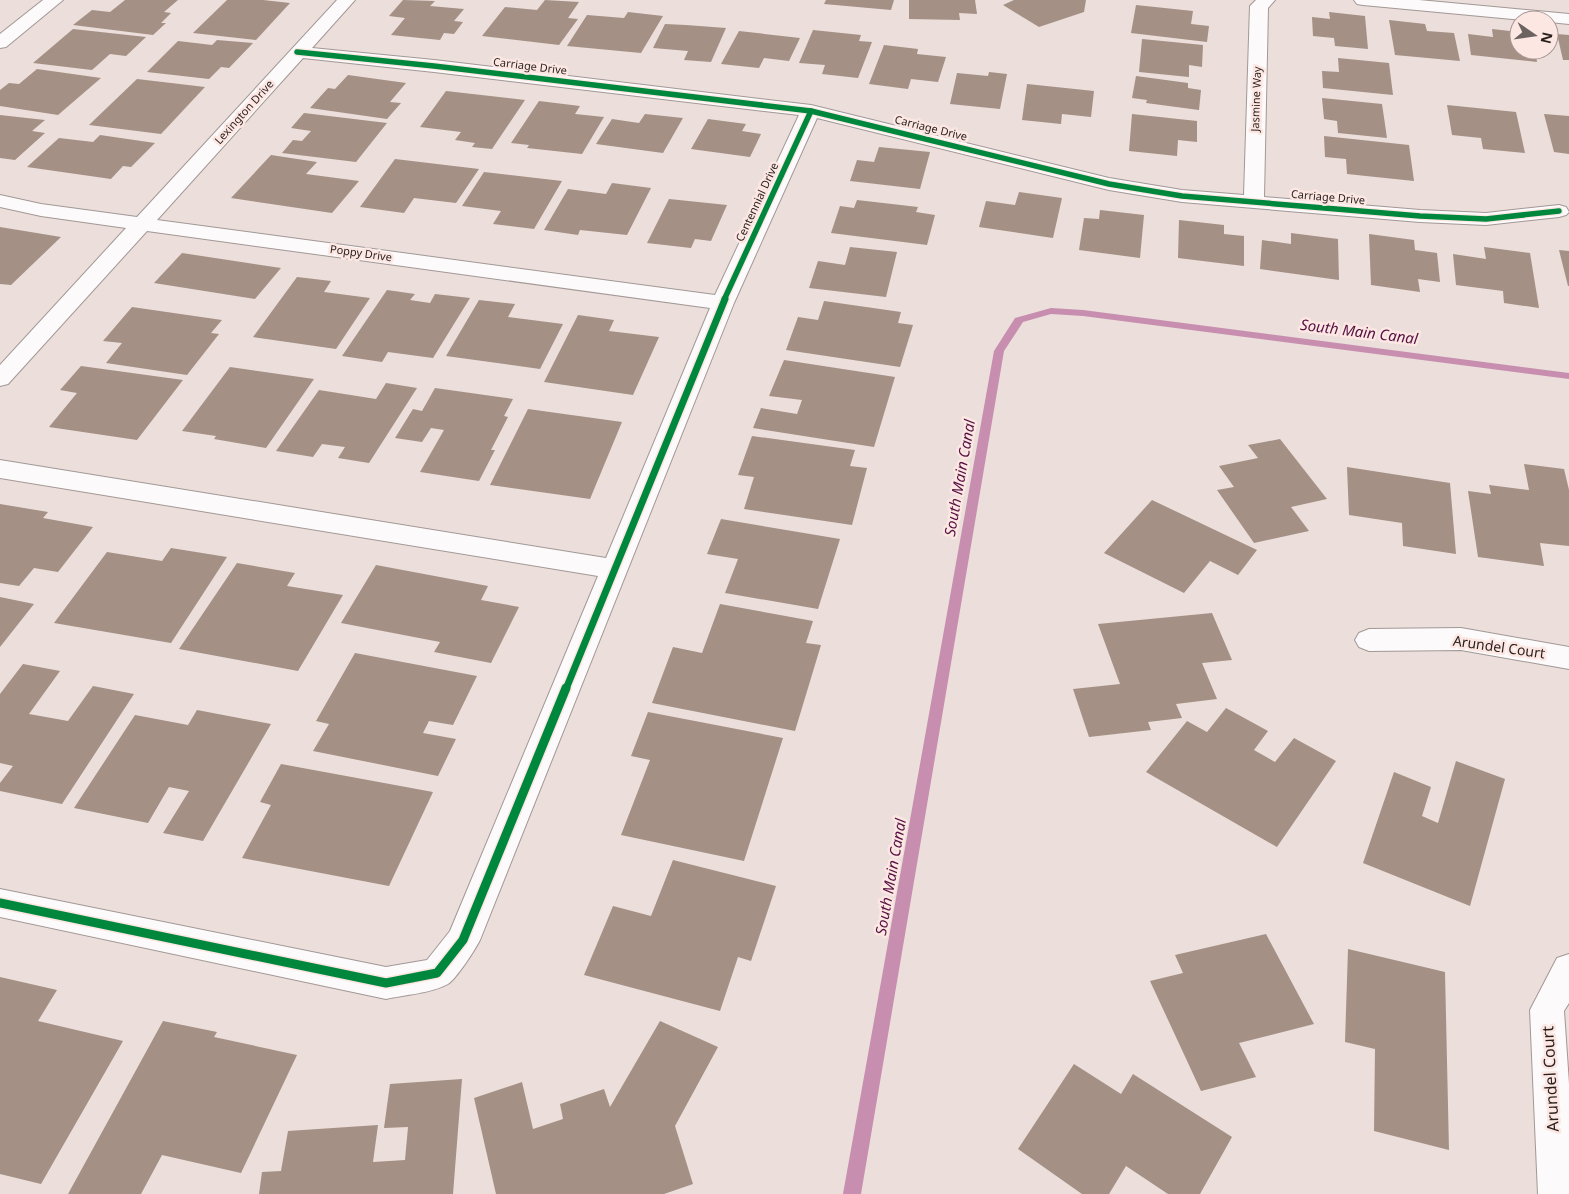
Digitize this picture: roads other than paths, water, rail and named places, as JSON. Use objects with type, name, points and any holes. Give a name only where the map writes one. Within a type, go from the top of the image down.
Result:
[{"type":"street","points":[[0,43],[54,0]]},
{"type":"street","name":"Lexington Drive","points":[[0,379],[346,0]]},
{"type":"street","name":"Jasmine Way","points":[[1254,203],[1259,6],[1266,0]]},
{"type":"street","points":[[1363,0],[1569,19]]},
{"type":"street","name":"Carriage Drive","points":[[298,52],[434,66],[811,111],[1109,184],[1182,196],[1420,216],[1486,219],[1559,211]]},
{"type":"street","name":"Centennial Drive","points":[[0,903],[386,983],[437,973],[463,940],[723,303],[811,111]]},
{"type":"street","name":"Poppy Drive","points":[[0,201],[41,210],[723,303]]},
{"type":"street","points":[[0,469],[614,569]]},
{"type":"street","name":"Arundel Court","points":[[1369,640],[1461,639],[1569,658]]},
{"type":"street","name":"Arundel Court","points":[[1557,1194],[1547,1010],[1569,970]]},
{"type":"waterway","name":"South Main Canal","points":[[852,1194],[999,351],[1019,320],[1051,311],[1083,313],[1569,376]]}]
